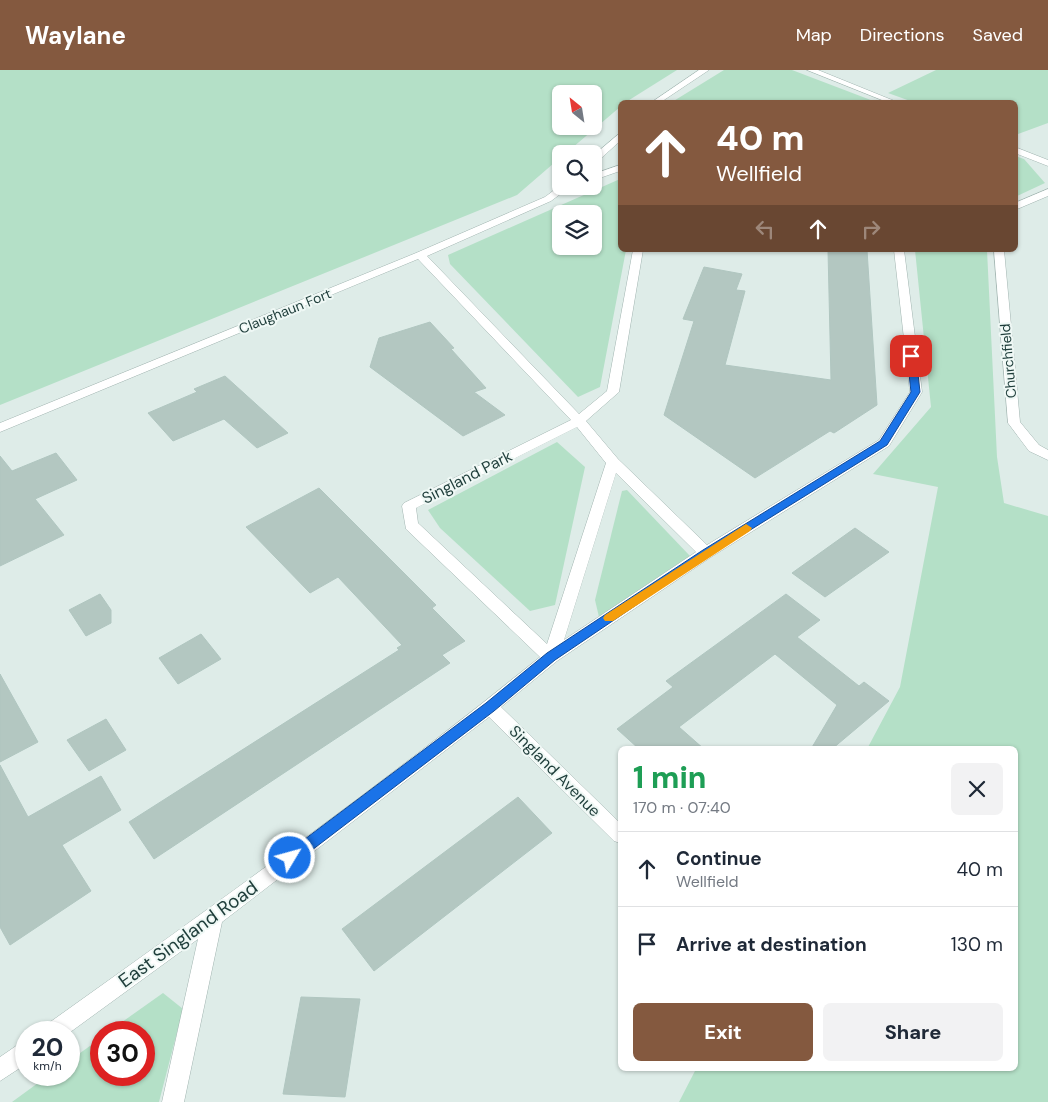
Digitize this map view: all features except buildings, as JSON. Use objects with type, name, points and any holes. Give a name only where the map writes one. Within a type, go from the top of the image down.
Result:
[{"type":"street","points":[[659,100],[705,70]]},
{"type":"street","points":[[811,70],[888,100]]},
{"type":"street","points":[[602,153],[618,138]]},
{"type":"street","points":[[1018,151],[1048,163]]},
{"type":"street","points":[[602,174],[618,169]]},
{"type":"street","points":[[1018,206],[1048,192]]},
{"type":"street","name":"Claughaun Fort","points":[[0,428],[420,255],[554,195]]},
{"type":"street","points":[[579,421],[613,392],[638,252]]},
{"type":"street","name":"East Singland Road","points":[[67,1021],[213,917],[490,707],[551,657],[706,553],[884,443],[916,392],[898,252]]},
{"type":"street","name":"Churchfield","points":[[999,252],[1014,423],[1034,448],[1048,456]]},
{"type":"street","points":[[420,255],[579,421],[613,462],[706,553]]},
{"type":"street","name":"Singland Park","points":[[551,657],[411,525],[409,506],[579,421]]},
{"type":"street","points":[[551,657],[613,462]]},
{"type":"street","name":"Singland Avenue","points":[[490,707],[618,833]]},
{"type":"street","points":[[173,1102],[213,917]]},
{"type":"street","points":[[0,1070],[15,1059]]},
{"type":"green space","points":[[0,70],[677,70],[629,100],[618,100],[618,109],[602,122],[602,85],[552,85],[552,135],[587,135],[576,145],[552,145],[552,165],[517,195],[0,405]]},
{"type":"green space","points":[[724,70],[792,70],[871,100],[675,100]]},
{"type":"green space","points":[[936,70],[1048,70],[1048,123],[1018,134],[1018,100],[907,100],[888,93]]},
{"type":"green space","points":[[1018,157],[1024,159],[1045,183],[1018,196]]},
{"type":"green space","points":[[618,180],[618,252],[626,252],[600,387],[578,397],[450,264],[448,255],[552,209],[552,255],[602,255],[602,205],[561,205],[584,195],[602,195],[602,187]]},
{"type":"green space","points":[[915,252],[987,252],[997,457],[1004,503],[1048,516],[1048,1102],[679,1102],[695,1071],[1018,1071],[1018,746],[869,746],[900,687],[938,487],[873,474],[931,407]]},
{"type":"green space","points":[[557,442],[585,467],[555,605],[530,611],[440,528],[428,510]]},
{"type":"green space","points":[[627,490],[690,556],[599,617],[595,600],[622,491]]},
{"type":"green space","points":[[163,993],[183,1009],[159,1102],[12,1102],[34,1086],[80,1086],[80,1053],[90,1046],[90,1086],[155,1086],[155,1021],[124,1021]]},
{"type":"slow traffic","points":[[609,618],[746,528]]},
{"type":"route","points":[[290,858],[490,707],[551,657],[706,553],[884,443],[916,392],[911,356]]}]
